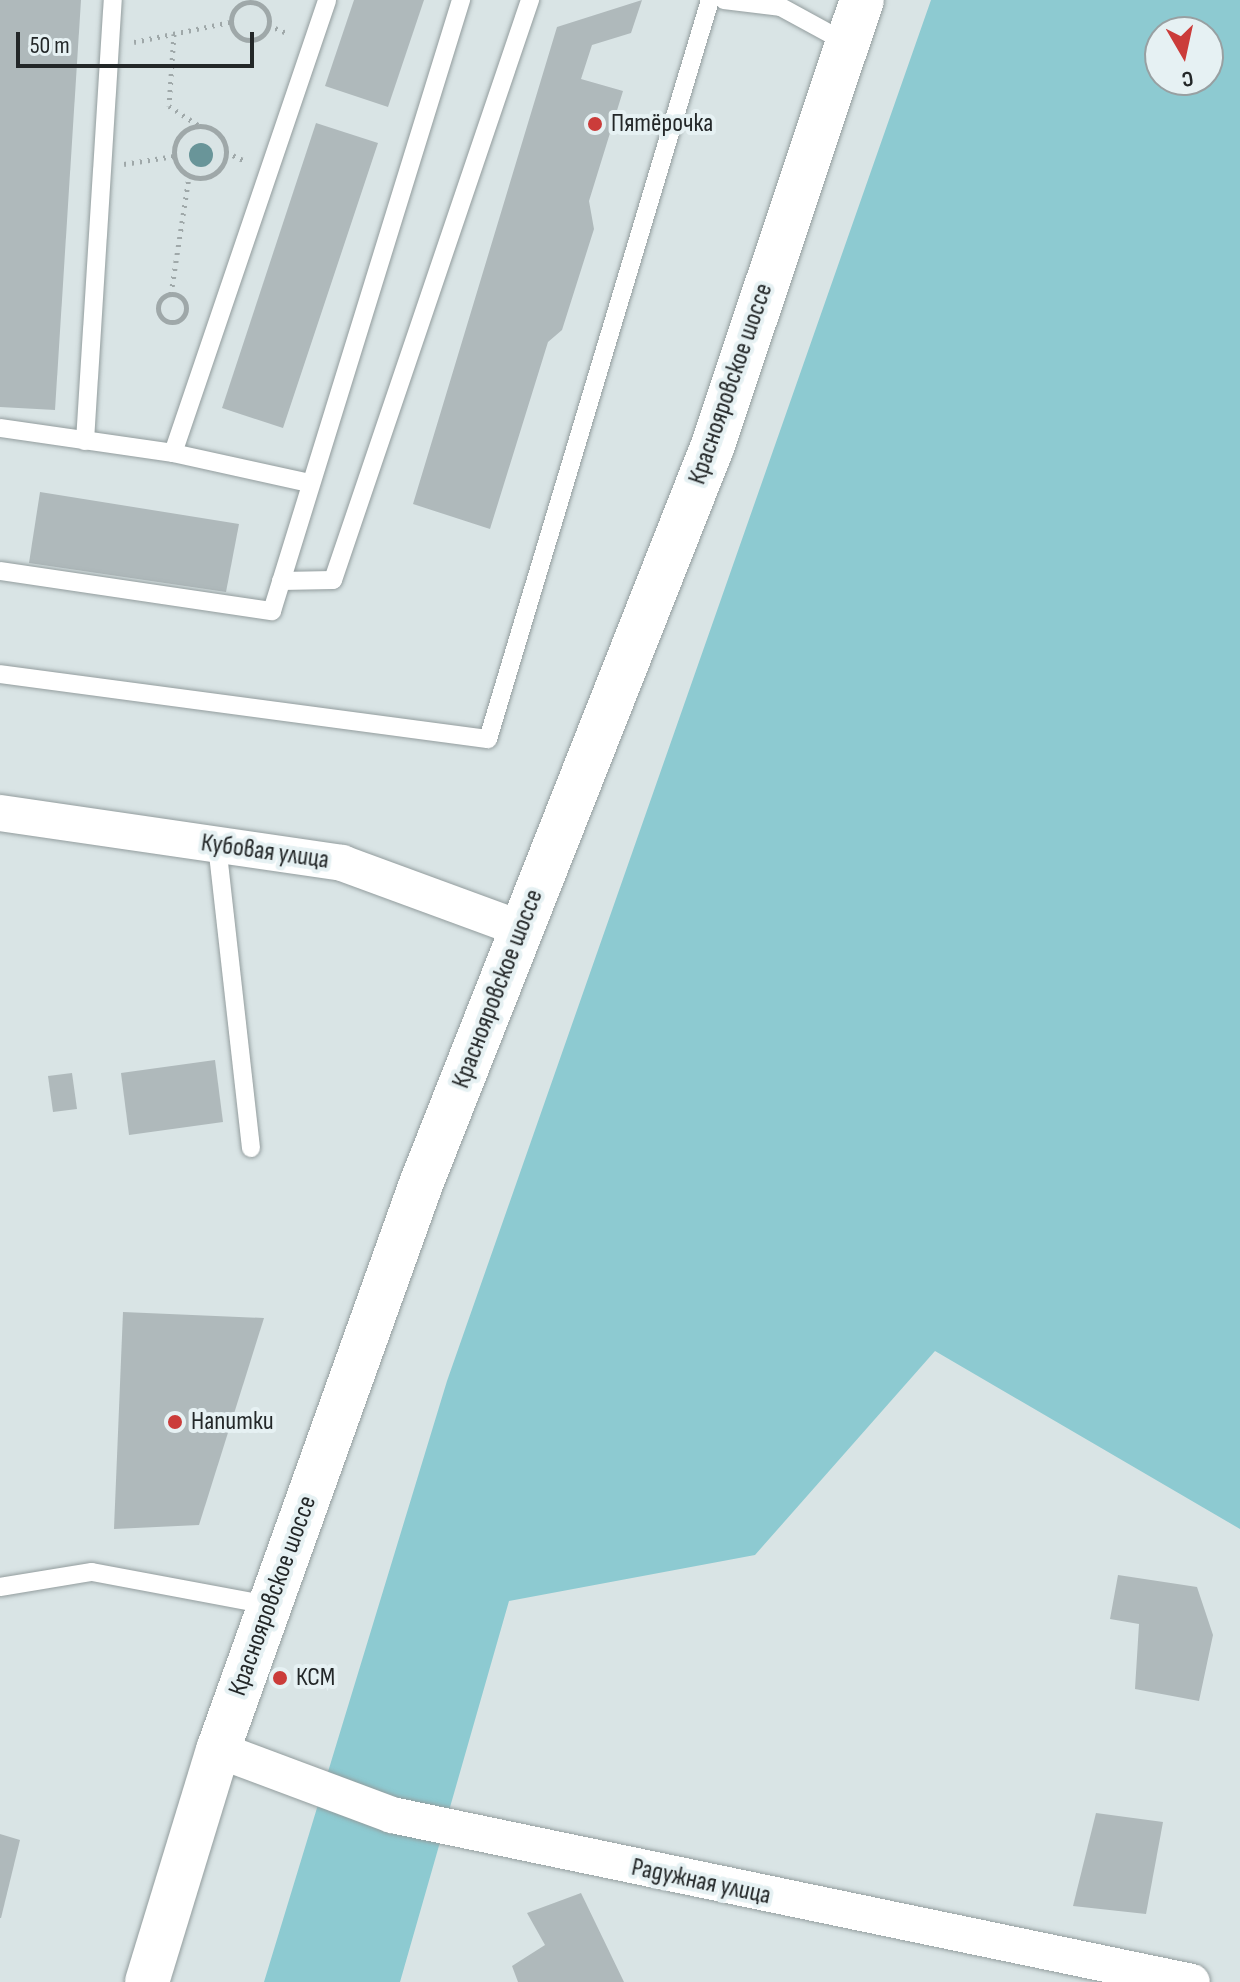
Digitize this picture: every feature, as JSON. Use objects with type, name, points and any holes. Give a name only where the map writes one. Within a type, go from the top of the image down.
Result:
[{"type":"street","name":"Краснояровское шоссе","points":[[147,1982],[218,1750],[421,1184],[713,445],[862,0]]},
{"type":"street","name":"Кубовая улица","points":[[0,813],[342,863],[521,929]]},
{"type":"street","name":"Радужная улица","points":[[218,1750],[392,1815],[1192,1982]]},
{"type":"lane","points":[[85,441],[113,0]]},
{"type":"lane","points":[[173,453],[327,0]]},
{"type":"lane","points":[[0,571],[272,611],[309,483],[461,0]]},
{"type":"lane","points":[[281,581],[333,580],[530,0]]},
{"type":"lane","points":[[0,674],[488,739],[710,0]]},
{"type":"lane","points":[[724,0],[775,4],[847,43]]},
{"type":"lane","points":[[0,428],[173,453],[309,483]]},
{"type":"lane","points":[[217,845],[251,1148]]},
{"type":"lane","points":[[0,1587],[92,1572],[270,1605]]},
{"type":"path","points":[[244,3],[257,4],[268,18],[263,35],[251,40],[239,38],[231,22],[234,10],[244,3]]},
{"type":"path","points":[[110,47],[231,22]]},
{"type":"path","points":[[174,34],[169,106],[221,136],[226,152],[214,174],[189,176]]},
{"type":"path","points":[[171,294],[189,176],[174,156],[177,139],[199,126]]},
{"type":"path","points":[[102,168],[174,156]]},
{"type":"path","points":[[171,294],[183,299],[186,308],[184,317],[171,323],[157,311],[162,297],[171,294]]},
{"type":"shaded area","points":[[931,0],[1240,0],[1240,1529],[935,1351],[755,1555],[509,1601],[400,1982],[264,1982],[447,1381]]},
{"type":"building","points":[[0,0],[81,0],[55,410],[0,407]]},
{"type":"building","points":[[354,0],[424,0],[388,107],[325,86]]},
{"type":"building","points":[[642,0],[631,33],[592,45],[581,79],[623,91],[589,201],[594,229],[562,330],[548,342],[490,529],[413,504],[557,27]]},
{"type":"building","points":[[316,123],[378,143],[283,428],[222,408]]},
{"type":"building","points":[[40,492],[239,524],[226,592],[29,563]]},
{"type":"building","points":[[215,1060],[223,1122],[129,1135],[121,1073]]},
{"type":"building","points":[[72,1073],[77,1109],[53,1112],[48,1076]]},
{"type":"building","name":"Напитки","points":[[123,1312],[264,1318],[199,1525],[114,1529]]},
{"type":"building","points":[[1118,1575],[1197,1587],[1213,1635],[1199,1701],[1135,1689],[1139,1624],[1110,1619]]},
{"type":"building","points":[[1096,1813],[1163,1822],[1146,1914],[1073,1906]]},
{"type":"building","points":[[0,1834],[20,1840],[1,1918],[0,1918]]},
{"type":"building","points":[[581,1893],[624,1982],[518,1982],[512,1966],[545,1945],[527,1913]]},
{"type":"place","name":"Пятёрочка","points":[[595,124]]},
{"type":"place","name":"Напитки","points":[[175,1422]]},
{"type":"place","name":"КСМ","points":[[280,1678]]}]
